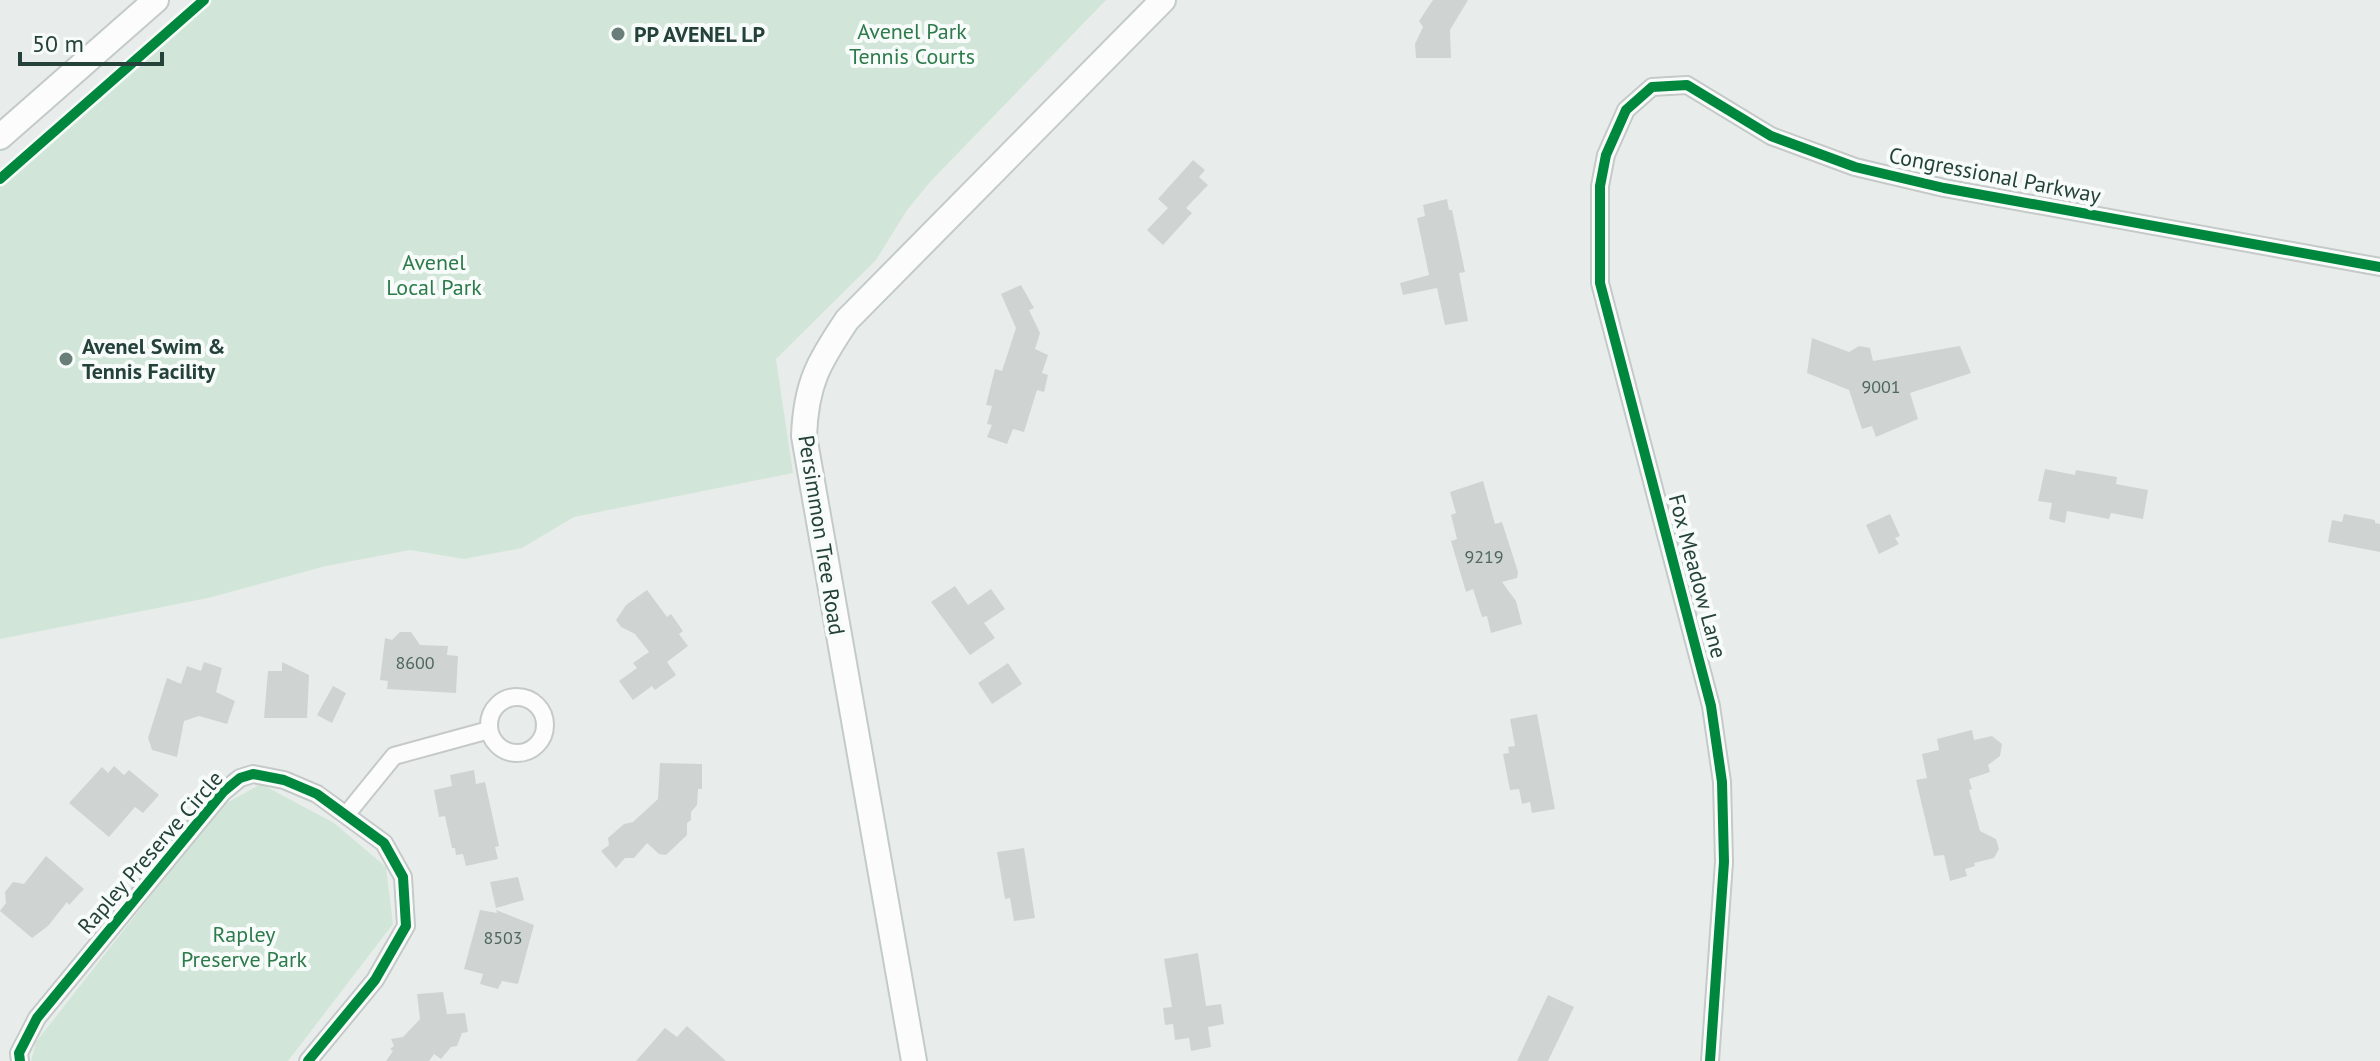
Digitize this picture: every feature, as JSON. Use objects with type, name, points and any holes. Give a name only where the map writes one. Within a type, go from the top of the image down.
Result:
[{"type":"main road","points":[[0,137],[156,0]]},
{"type":"main road","name":"Persimmon Tree Road","points":[[914,1061],[804,436],[805,401],[819,361],[847,320],[1163,0]]},
{"type":"street","name":"Congressional Parkway","points":[[1626,110],[1652,87],[1687,85],[1771,136],[1855,167],[1944,188],[2380,267]]},
{"type":"street","name":"Fox Meadow Lane","points":[[1626,110],[1606,155],[1600,186],[1600,283],[1711,706],[1722,782],[1724,862],[1710,1061]]},
{"type":"street","points":[[346,815],[394,756],[489,730]]},
{"type":"street","name":"Rapley Preserve Circle","points":[[20,1061],[19,1053],[37,1018],[213,803],[231,785],[253,774],[284,780],[317,794],[384,843],[403,877],[406,926],[375,980],[312,1055]]},
{"type":"street","points":[[312,1055],[332,1061]]},
{"type":"green space","name":"Avenel Local Park","points":[[208,0],[1106,0],[930,182],[907,210],[876,260],[776,359],[793,473],[574,517],[522,548],[464,559],[410,550],[326,566],[208,598],[0,639],[0,182]]},
{"type":"green space","name":"Rapley Preserve Park","points":[[261,784],[334,823],[386,867],[393,924],[288,1061],[31,1061],[36,1042],[221,806]]},
{"type":"building","points":[[1433,0],[1468,0],[1450,30],[1451,58],[1416,58],[1415,44],[1423,27],[1419,21]]},
{"type":"building","points":[[1193,160],[1205,170],[1199,177],[1208,185],[1186,208],[1192,213],[1163,245],[1147,230],[1168,208],[1158,199]]},
{"type":"building","points":[[1447,199],[1465,272],[1459,273],[1468,321],[1445,325],[1437,288],[1403,295],[1400,283],[1429,275],[1417,218],[1425,216],[1423,205]]},
{"type":"building","points":[[1021,285],[1034,308],[1029,310],[1040,333],[1035,349],[1048,355],[1042,373],[1048,375],[1044,392],[1037,390],[1024,432],[1013,429],[1007,444],[987,437],[992,425],[987,424],[992,406],[986,405],[995,369],[1002,371],[1016,328],[1001,294]]},
{"type":"building","points":[[1812,338],[1849,352],[1859,346],[1870,348],[1873,361],[1960,346],[1971,373],[1910,393],[1918,419],[1876,437],[1872,426],[1862,429],[1849,390],[1807,373]]},
{"type":"building","points":[[2045,469],[2075,475],[2076,470],[2117,477],[2116,484],[2148,490],[2143,519],[2111,513],[2109,519],[2067,511],[2065,523],[2049,519],[2052,503],[2038,501]]},
{"type":"building","points":[[1483,481],[1495,524],[1502,522],[1518,572],[1517,578],[1502,582],[1516,601],[1522,624],[1491,633],[1487,616],[1482,617],[1473,589],[1466,592],[1451,541],[1457,539],[1451,515],[1456,513],[1450,492]]},
{"type":"building","points":[[1890,514],[1900,536],[1895,538],[1899,544],[1879,554],[1866,525]]},
{"type":"building","points":[[2344,514],[2375,520],[2380,524],[2380,552],[2328,542],[2332,520],[2342,522]]},
{"type":"building","points":[[955,586],[968,605],[991,589],[1005,609],[984,623],[995,638],[970,655],[931,602]]},
{"type":"building","points":[[647,590],[667,617],[671,614],[683,631],[679,634],[688,646],[667,662],[676,675],[655,690],[652,686],[633,700],[619,681],[637,668],[633,663],[649,652],[635,634],[621,627],[616,620],[626,605]]},
{"type":"building","points":[[400,632],[411,632],[420,645],[448,646],[447,655],[458,656],[456,693],[387,689],[388,681],[380,680],[385,638],[392,640]]},
{"type":"building","points":[[204,662],[222,668],[216,692],[235,701],[227,724],[199,716],[184,721],[177,757],[152,750],[148,738],[167,678],[181,684],[187,666],[201,671]]},
{"type":"building","points":[[282,662],[309,675],[307,718],[264,718],[268,671],[282,671]]},
{"type":"building","points":[[1008,663],[1022,684],[992,704],[978,683]]},
{"type":"building","points":[[333,686],[346,693],[332,723],[317,715]]},
{"type":"building","points":[[1537,714],[1555,809],[1532,813],[1530,802],[1522,804],[1519,789],[1510,790],[1503,754],[1509,753],[1508,747],[1515,746],[1510,719]]},
{"type":"building","points":[[1972,730],[1974,740],[1992,736],[2002,744],[2000,756],[1988,765],[1990,772],[1969,779],[1980,831],[1996,839],[1999,849],[1994,858],[1974,863],[1975,866],[1965,869],[1967,876],[1950,881],[1944,855],[1934,856],[1916,780],[1927,778],[1922,754],[1939,750],[1937,739]]},
{"type":"building","points":[[660,763],[702,764],[702,789],[698,789],[697,805],[687,823],[687,835],[666,855],[659,854],[647,843],[634,858],[625,858],[616,868],[601,851],[609,845],[608,838],[624,824],[633,822],[658,799]]},
{"type":"building","points":[[114,766],[124,775],[129,770],[159,795],[143,813],[135,807],[109,837],[69,803],[102,767],[108,773]]},
{"type":"building","points":[[474,770],[476,784],[485,782],[499,846],[495,847],[498,859],[466,866],[463,854],[456,855],[455,848],[452,848],[445,816],[439,817],[434,790],[452,786],[450,775]]},
{"type":"building","points":[[1024,848],[1035,918],[1014,921],[1010,898],[1005,899],[997,852]]},
{"type":"building","points":[[46,856],[84,889],[32,938],[0,911],[6,903],[5,892],[13,882],[24,884]]},
{"type":"building","points":[[518,877],[524,900],[496,908],[490,882]]},
{"type":"building","points":[[480,910],[497,913],[496,910],[534,925],[518,984],[502,981],[498,989],[480,984],[483,974],[464,969]]},
{"type":"building","points":[[1198,953],[1206,1006],[1221,1004],[1224,1024],[1208,1027],[1211,1047],[1191,1051],[1189,1038],[1175,1040],[1173,1024],[1165,1025],[1163,1008],[1172,1007],[1164,959]]},
{"type":"building","points":[[443,992],[447,1014],[465,1013],[468,1032],[462,1033],[457,1046],[451,1047],[441,1059],[434,1054],[429,1061],[386,1061],[393,1051],[390,1049],[394,1046],[391,1039],[403,1037],[420,1019],[417,994]]},
{"type":"building","points":[[1548,995],[1574,1007],[1548,1061],[1517,1061]]},
{"type":"building","points":[[687,1026],[726,1061],[636,1061],[665,1028],[677,1037]]},
{"type":"cycle path","points":[[0,179],[204,0]]},
{"type":"cycle path","points":[[1710,1061],[1724,862],[1722,782],[1711,706],[1600,283],[1600,186],[1606,155],[1626,110],[1652,87],[1687,85],[1771,136],[1855,167],[1944,188],[2380,267]]},
{"type":"cycle path","points":[[20,1061],[19,1053],[37,1018],[223,792],[240,778],[253,774],[284,780],[317,794],[384,843],[403,877],[406,926],[375,980],[308,1061]]},
{"type":"place","name":"PP AVENEL LP","points":[[618,34]]},
{"type":"place","name":"Avenel Swim & Tennis Facility","points":[[66,359]]},
{"type":"park label","name":"Avenel Park Tennis Courts","points":[[912,44]]}]
